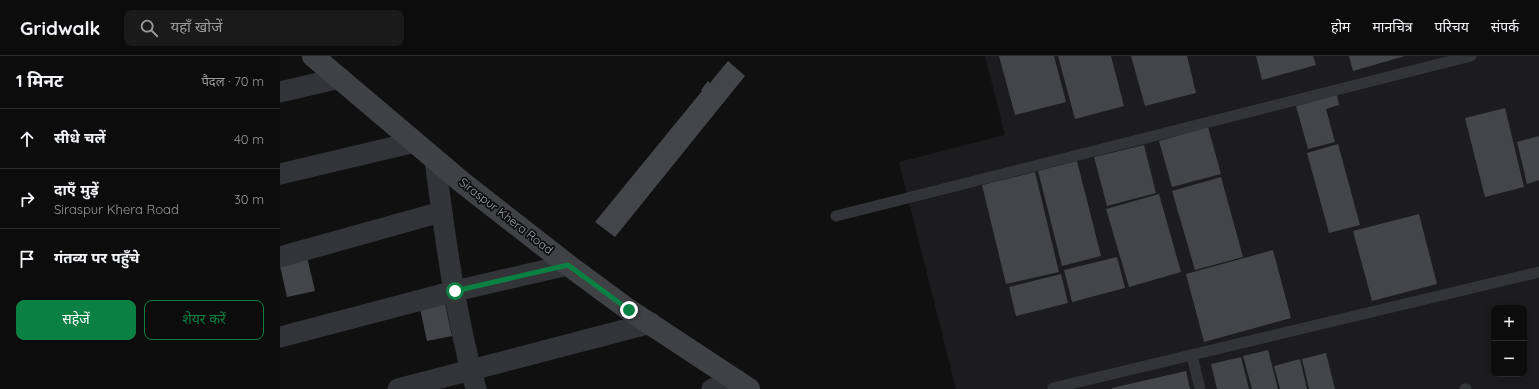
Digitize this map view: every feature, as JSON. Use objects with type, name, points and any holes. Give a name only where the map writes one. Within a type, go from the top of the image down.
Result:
[{"type":"street","name":"Siraspur Khera Road","points":[[313,56],[463,183],[568,265],[629,310],[743,385]]},
{"type":"street","points":[[280,92],[340,78]]},
{"type":"street","points":[[280,174],[415,142]]},
{"type":"street","points":[[435,160],[455,291],[473,380]]},
{"type":"street","points":[[280,257],[442,212]]},
{"type":"street","points":[[280,337],[455,291],[568,265]]},
{"type":"street","points":[[398,389],[473,380],[651,324]]},
{"type":"street","points":[[712,389],[743,385]]},
{"type":"lane","points":[[836,216],[1471,56]]},
{"type":"lane","points":[[1053,388],[1539,272]]},
{"type":"lane","points":[[1192,354],[1200,389]]},
{"type":"shaded area","points":[[985,56],[1539,56],[1539,389],[956,389],[899,162],[1005,135]]},
{"type":"building","points":[[999,56],[1054,56],[1066,102],[1015,115]]},
{"type":"building","points":[[1058,56],[1111,56],[1124,106],[1075,119]]},
{"type":"building","points":[[1131,56],[1187,56],[1196,93],[1145,106]]},
{"type":"building","points":[[1256,56],[1313,56],[1316,65],[1262,80]]},
{"type":"building","points":[[1349,56],[1405,56],[1353,71]]},
{"type":"building","points":[[728,61],[745,76],[615,237],[595,222],[702,91],[701,90],[708,81],[710,83]]},
{"type":"building","points":[[1337,95],[1339,105],[1326,109],[1335,142],[1308,149],[1296,106]]},
{"type":"building","points":[[1505,108],[1524,187],[1485,197],[1465,118]]},
{"type":"building","points":[[1208,127],[1221,174],[1172,187],[1159,141]]},
{"type":"building","points":[[1539,136],[1539,180],[1527,184],[1517,142]]},
{"type":"building","points":[[1338,144],[1360,225],[1329,233],[1307,153]]},
{"type":"building","points":[[1144,145],[1156,193],[1107,206],[1094,157]]},
{"type":"building","points":[[1077,161],[1101,256],[1062,266],[1038,171]]},
{"type":"building","points":[[1035,172],[1059,272],[1006,284],[982,185]]},
{"type":"building","points":[[1221,177],[1243,257],[1195,270],[1172,191]]},
{"type":"building","points":[[1159,194],[1181,272],[1129,287],[1106,209]]},
{"type":"building","points":[[1419,214],[1437,284],[1372,301],[1353,231]]},
{"type":"building","points":[[1273,250],[1291,318],[1204,342],[1186,274]]},
{"type":"building","points":[[307,257],[315,291],[287,297],[280,266]]},
{"type":"building","points":[[1117,257],[1125,288],[1072,302],[1064,270]]},
{"type":"building","points":[[1061,274],[1068,303],[1016,316],[1009,287]]},
{"type":"building","points":[[444,299],[452,336],[427,341],[419,304]]},
{"type":"building","points":[[1268,350],[1278,389],[1252,389],[1243,356]]},
{"type":"building","points":[[1326,353],[1335,389],[1309,389],[1302,359]]},
{"type":"building","points":[[1241,357],[1249,389],[1217,389],[1211,364]]},
{"type":"building","points":[[1300,359],[1307,389],[1280,389],[1274,366]]},
{"type":"building","points":[[1186,371],[1190,389],[1112,389],[1112,388]]},
{"type":"route","points":[[455,291],[568,265],[629,310]]}]
